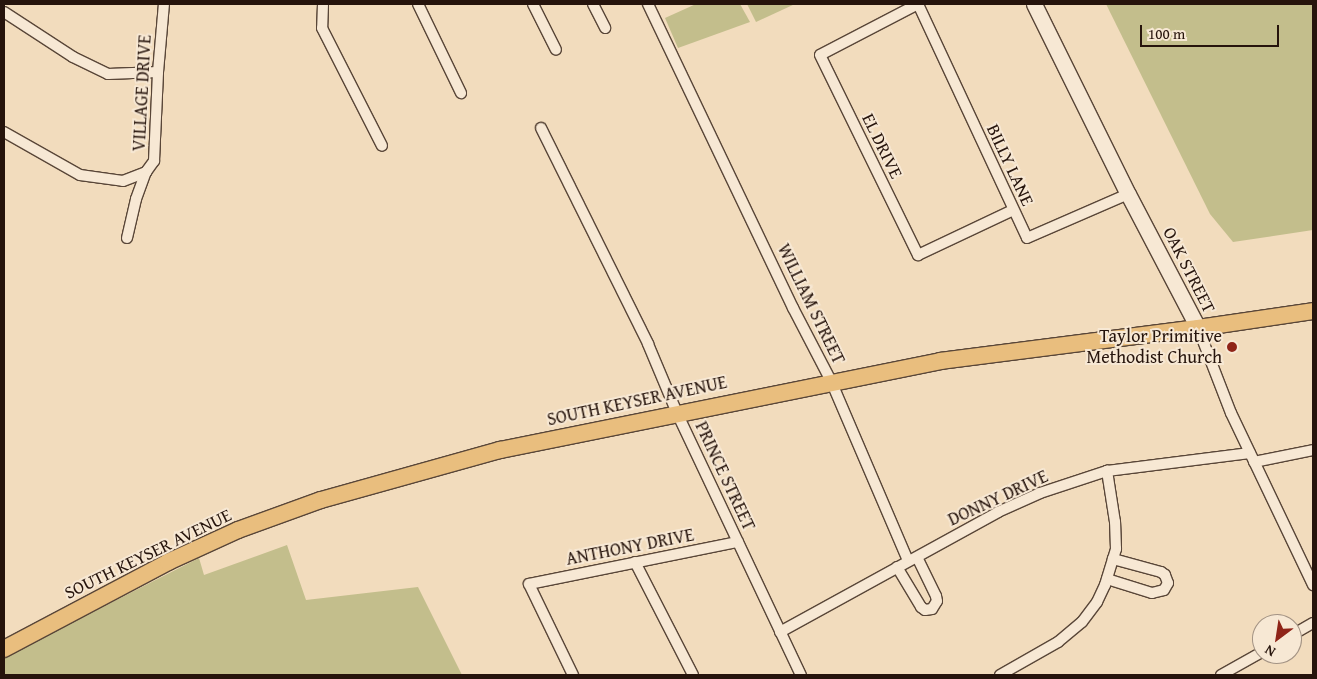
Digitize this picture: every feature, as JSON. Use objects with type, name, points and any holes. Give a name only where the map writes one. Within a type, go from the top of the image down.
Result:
[{"type":"main road","name":"SOUTH KEYSER AVENUE","points":[[4,649],[168,562],[238,530],[320,500],[500,450],[831,381],[940,361],[1198,328],[1313,310]]},
{"type":"street","name":"VILLAGE DRIVE","points":[[127,238],[136,199],[146,172],[154,161],[158,72],[164,4]]},
{"type":"street","points":[[323,4],[322,28],[382,146]]},
{"type":"street","points":[[418,4],[462,93]]},
{"type":"street","points":[[533,4],[556,50]]},
{"type":"street","points":[[593,4],[605,28]]},
{"type":"street","name":"WILLIAM STREET","points":[[648,4],[789,299],[831,381],[913,559],[936,596],[937,601],[932,609],[925,610],[920,607],[897,567]]},
{"type":"street","name":"BILLY LANE","points":[[918,4],[1012,210],[1027,238],[1128,194]]},
{"type":"street","name":"EL DRIVE","points":[[918,4],[820,55],[918,255],[1012,210]]},
{"type":"street","name":"OAK STREET","points":[[1034,4],[1128,194],[1198,328],[1231,413],[1252,457],[1308,561],[1313,586]]},
{"type":"street","points":[[4,12],[73,57],[108,74],[158,72]]},
{"type":"street","name":"PRINCE STREET","points":[[541,128],[634,316],[801,675]]},
{"type":"street","points":[[4,132],[80,175],[123,181],[146,172]]},
{"type":"street","name":"DONNY DRIVE","points":[[780,632],[1006,508],[1040,493],[1107,471],[1313,450]]},
{"type":"street","points":[[1000,675],[1058,642],[1082,622],[1097,602],[1107,579],[1116,549],[1115,522],[1107,471]]},
{"type":"street","name":"ANTHONY DRIVE","points":[[573,675],[529,584],[738,542]]},
{"type":"street","points":[[1107,579],[1152,593],[1164,590],[1168,583],[1165,575],[1161,572],[1113,559]]},
{"type":"street","points":[[635,562],[693,675]]},
{"type":"street","points":[[1302,629],[1313,623]]},
{"type":"street","points":[[1221,675],[1252,658]]},
{"type":"shaded area","points":[[696,4],[740,4],[750,22],[678,48],[665,18]]},
{"type":"shaded area","points":[[747,4],[795,4],[756,22]]},
{"type":"shaded area","points":[[1106,4],[1313,4],[1313,230],[1233,242],[1210,214]]},
{"type":"shaded area","points":[[287,545],[306,600],[418,587],[462,675],[4,675],[4,657],[199,558],[204,575]]},
{"type":"place","name":"Taylor Primitive Methodist Church","points":[[1232,347]]}]
